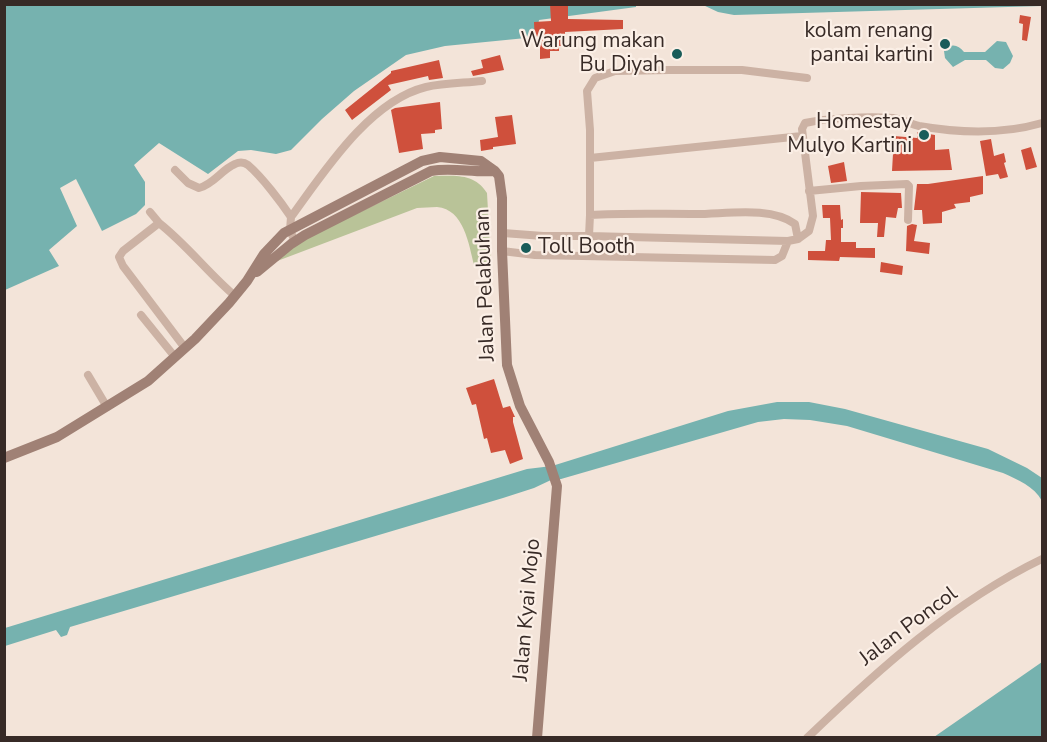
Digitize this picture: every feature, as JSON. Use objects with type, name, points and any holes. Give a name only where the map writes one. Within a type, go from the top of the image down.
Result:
[{"type":"main road","points":[[431,171],[432,158]]},
{"type":"main road","points":[[4,458],[57,437],[148,381],[185,348],[235,296],[274,241],[290,230],[422,161],[432,158],[481,161],[495,171]]},
{"type":"main road","points":[[247,281],[295,242],[431,171],[439,169],[495,171]]},
{"type":"main road","name":"Jalan Pelabuhan","points":[[495,171],[499,176],[502,198],[507,365],[520,406],[549,462],[557,486]]},
{"type":"main road","name":"Jalan Kyai Mojo","points":[[537,738],[557,486]]},
{"type":"street","points":[[589,236],[590,158],[587,91],[596,78],[615,71],[742,70],[807,78]]},
{"type":"street","points":[[295,242],[290,230],[291,217],[340,150],[393,102],[427,87],[482,81]]},
{"type":"street","points":[[503,233],[543,236],[798,239],[809,231],[813,216],[802,136],[805,123],[894,118],[918,125],[1001,131],[1021,129],[1042,123]]},
{"type":"street","points":[[590,158],[802,136]]},
{"type":"street","points":[[175,170],[188,183],[199,188],[211,183],[234,164],[244,163],[291,217]]},
{"type":"street","points":[[809,191],[907,184],[909,186],[908,220]]},
{"type":"street","points":[[150,212],[235,296]]},
{"type":"street","points":[[590,215],[626,212],[693,214],[736,212],[770,215],[787,219],[795,224],[798,239]]},
{"type":"street","points":[[160,224],[123,251],[119,257],[132,279],[185,348]]},
{"type":"street","points":[[502,251],[535,255],[775,260],[782,256],[788,240]]},
{"type":"street","points":[[141,315],[175,357]]},
{"type":"street","points":[[88,375],[107,407]]},
{"type":"street","name":"Jalan Poncol","points":[[807,738],[877,672],[923,636],[1006,579],[1042,559]]},
{"type":"green space","points":[[434,176],[457,176],[470,179],[487,193],[491,264],[474,265],[464,229],[459,221],[446,209],[437,207],[417,208],[272,263],[295,244]]},
{"type":"water","points":[[1042,4],[1042,6],[734,15],[718,12],[703,5]]},
{"type":"water","points":[[4,5],[636,5],[636,7],[539,20],[536,37],[445,46],[406,55],[354,91],[291,150],[276,154],[251,150],[238,151],[208,174],[159,143],[134,165],[145,182],[145,205],[136,214],[102,231],[76,179],[60,188],[77,226],[49,250],[59,266],[5,290]]},
{"type":"water","points":[[997,41],[1006,42],[1013,56],[1010,63],[1003,69],[995,68],[986,60],[965,60],[953,67],[945,58],[944,51],[951,46],[957,46],[964,52],[985,52]]},
{"type":"water","points":[[777,402],[809,402],[845,409],[988,449],[1042,478],[1042,501],[1030,487],[1003,473],[847,426],[810,420],[784,419],[758,422],[551,480],[503,498],[70,627],[67,635],[61,637],[56,630],[5,646],[5,628],[527,469],[552,466],[728,411]]},
{"type":"water","points":[[1042,662],[1042,737],[934,737]]},
{"type":"building","points":[[550,4],[568,4],[568,19],[623,20],[623,29],[565,32],[565,46],[559,46],[559,51],[550,51],[550,58],[540,59],[540,46],[535,46],[534,22],[551,21]]},
{"type":"building","points":[[1020,15],[1031,17],[1027,41],[1022,40],[1023,24],[1019,23]]},
{"type":"building","points":[[500,55],[504,70],[473,76],[471,71],[483,68],[481,60]]},
{"type":"building","points":[[439,60],[443,78],[429,80],[428,76],[388,85],[391,90],[352,120],[345,110],[391,71]]},
{"type":"building","points":[[440,102],[442,129],[435,130],[435,133],[421,134],[423,149],[399,153],[391,110]]},
{"type":"building","points":[[512,115],[516,144],[481,151],[480,140],[498,137],[495,117]]},
{"type":"building","points":[[917,132],[935,135],[935,150],[949,149],[952,170],[892,171],[894,136],[917,138]]},
{"type":"building","points":[[991,139],[994,156],[1004,153],[1008,177],[1000,179],[998,174],[986,176],[980,141]]},
{"type":"building","points":[[1031,147],[1037,167],[1026,170],[1021,150]]},
{"type":"building","points":[[844,162],[847,181],[831,183],[828,166]]},
{"type":"building","points":[[983,176],[983,194],[970,197],[970,202],[954,204],[956,208],[942,212],[942,223],[923,224],[922,210],[914,210],[917,184]]},
{"type":"building","points":[[861,192],[901,193],[902,208],[898,208],[896,218],[886,217],[884,237],[877,237],[878,223],[860,223]]},
{"type":"building","points":[[822,205],[840,205],[841,220],[843,219],[841,242],[856,242],[856,248],[875,248],[875,258],[840,257],[839,261],[808,260],[808,251],[825,251],[826,240],[831,240],[830,218],[823,218]]},
{"type":"building","points":[[917,225],[914,241],[930,243],[929,254],[906,251],[907,226]]},
{"type":"building","points":[[881,262],[903,266],[902,275],[880,272]]},
{"type":"building","points":[[494,379],[503,408],[510,406],[515,417],[513,417],[513,422],[523,459],[510,464],[505,450],[491,453],[487,438],[484,439],[476,404],[472,405],[466,388]]},
{"type":"place","name":"kolam renang pantai kartini","points":[[945,44]]},
{"type":"place","name":"Warung makan Bu Diyah","points":[[677,54]]},
{"type":"place","name":"Homestay Mulyo Kartini","points":[[924,135]]},
{"type":"place","name":"Toll Booth","points":[[526,248]]}]
